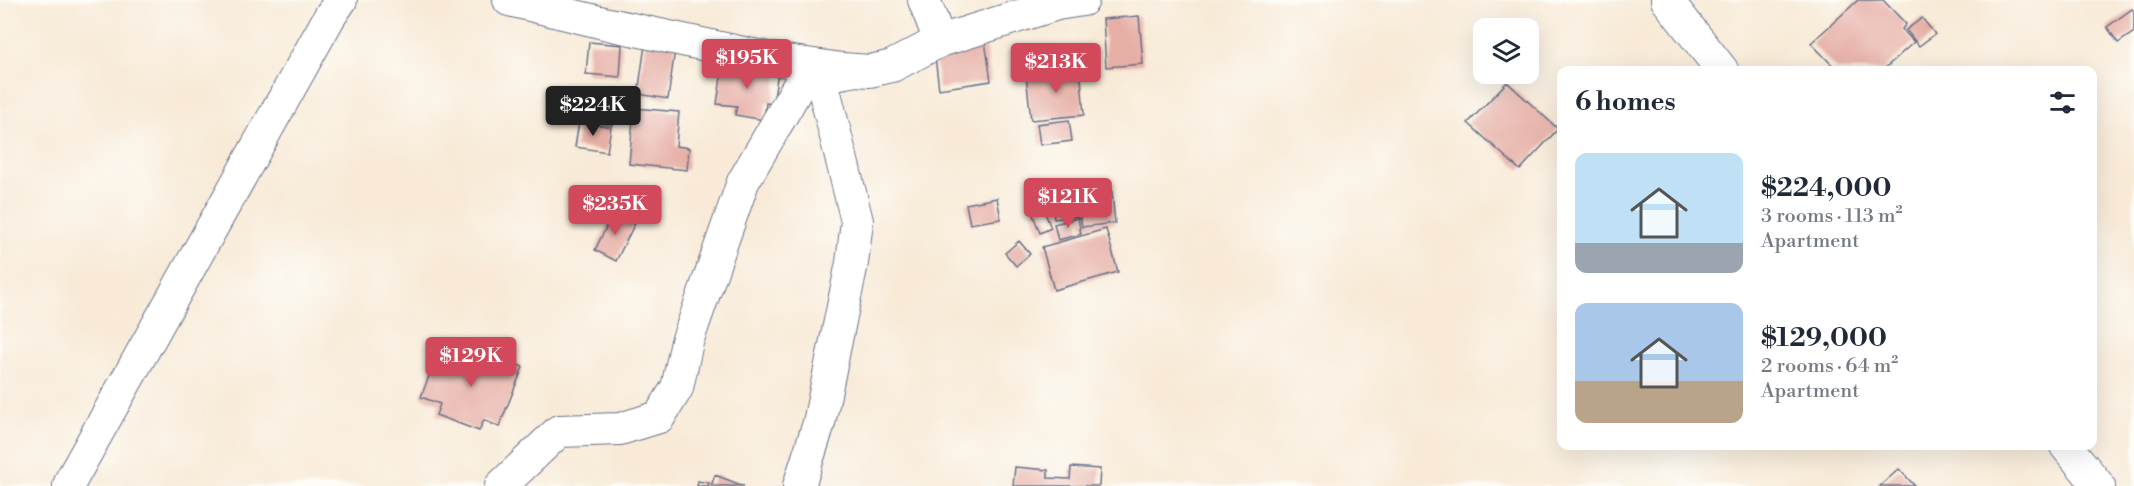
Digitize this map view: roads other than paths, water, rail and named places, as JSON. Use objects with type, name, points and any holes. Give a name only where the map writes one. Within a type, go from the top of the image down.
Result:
[{"type":"street","points":[[69,486],[76,469],[341,0]]},
{"type":"street","points":[[508,0],[772,59],[870,71],[892,66],[940,41],[1057,4],[1083,0]]},
{"type":"street","points":[[924,0],[940,41]]},
{"type":"street","points":[[1667,0],[1719,66]]},
{"type":"street","points":[[501,486],[559,431],[620,429],[659,417],[677,388],[687,342],[743,182],[802,80],[856,70]]},
{"type":"street","points":[[799,486],[819,423],[852,263],[856,221],[821,77]]},
{"type":"street","points":[[2069,450],[2099,486]]}]
